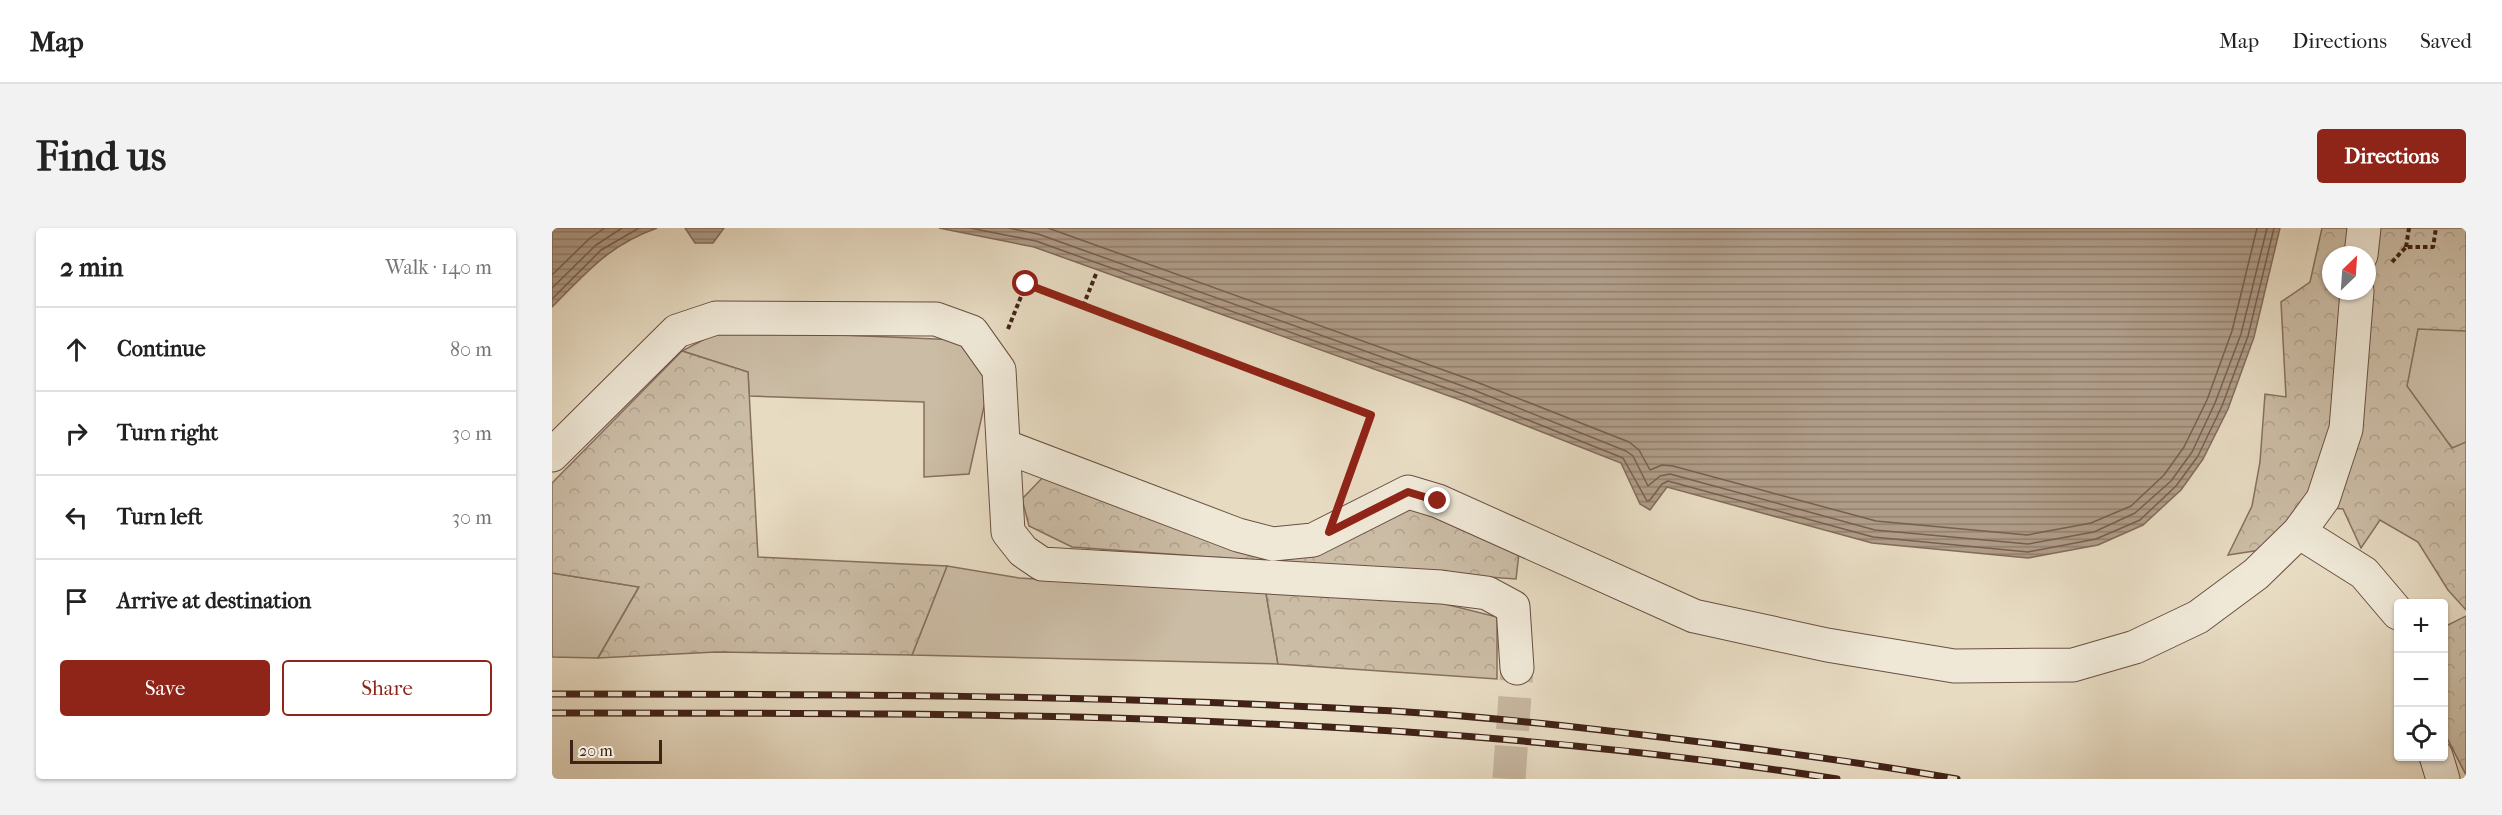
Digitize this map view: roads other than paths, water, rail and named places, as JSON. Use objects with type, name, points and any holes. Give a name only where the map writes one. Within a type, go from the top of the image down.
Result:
[{"type":"lane","points":[[2364,228],[2371,246]]},
{"type":"lane","points":[[1004,446],[1238,535],[1273,544],[1313,540],[1408,492],[1438,501],[1694,616],[1827,645],[1953,666],[2073,664],[2135,647],[2198,617],[2256,574],[2299,532],[2323,499],[2346,429],[2356,300]]},
{"type":"lane","points":[[552,455],[677,331],[716,318],[936,319],[972,332],[999,370],[1008,532],[1023,551],[1042,564],[1441,587],[1487,593],[1513,607],[1517,668]]},
{"type":"lane","points":[[2299,532],[2364,573],[2394,608]]},
{"type":"lane","points":[[2438,761],[2443,779]]},
{"type":"water","points":[[552,228],[657,228],[612,251],[552,307]]},
{"type":"water","points":[[685,228],[724,228],[713,243],[695,243]]},
{"type":"water","points":[[939,228],[2280,228],[2254,337],[2228,409],[2203,459],[2181,490],[2143,525],[2098,545],[2028,558],[1872,543],[1667,487],[1650,510],[1640,504],[1621,463],[1466,402],[1034,247]]},
{"type":"tunnel","points":[[1509,779],[1517,668]]},
{"type":"railway","points":[[552,694],[1066,698],[1412,712],[1645,735],[1957,779]]},
{"type":"railway","points":[[552,713],[1035,716],[1357,729],[1517,740],[1677,757],[1837,779]]}]
